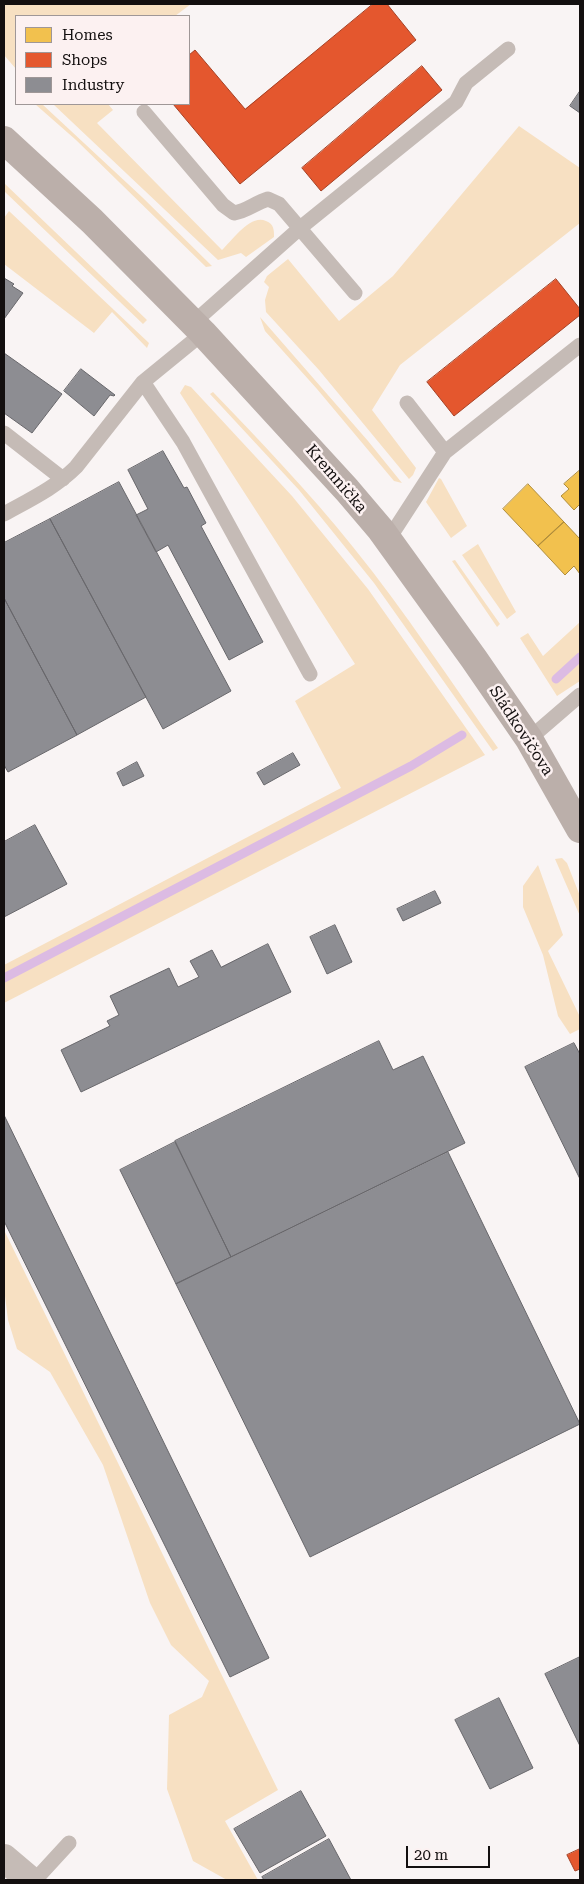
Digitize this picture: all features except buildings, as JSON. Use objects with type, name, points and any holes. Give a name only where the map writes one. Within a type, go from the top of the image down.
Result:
[{"type":"main road","name":"Kremnička","points":[[4,140],[92,221],[198,328],[347,490],[388,540],[458,635]]},
{"type":"main road","name":"Sládkovičova","points":[[458,635],[529,739],[580,829]]},
{"type":"street","points":[[4,1858],[30,1880]]},
{"type":"lane","points":[[4,514],[63,479],[76,467],[140,385],[300,228],[456,102],[466,83],[508,49]]},
{"type":"lane","points":[[144,112],[223,205],[234,213],[246,212],[257,202],[268,198],[279,204],[355,293]]},
{"type":"lane","points":[[388,540],[445,452],[580,345]]},
{"type":"lane","points":[[140,385],[183,442],[310,674]]},
{"type":"lane","points":[[407,403],[445,452]]},
{"type":"lane","points":[[4,433],[63,479]]},
{"type":"lane","points":[[529,739],[580,695]]},
{"type":"lane","points":[[35,1880],[69,1843]]},
{"type":"shaded area","points":[[4,4],[191,4],[176,15],[15,15],[15,68],[4,55]]},
{"type":"shaded area","points":[[36,105],[43,105],[142,197],[212,266],[206,267],[76,140]]},
{"type":"shaded area","points":[[54,105],[109,105],[113,110],[97,123],[222,250],[248,224],[260,220],[271,224],[274,230],[274,237],[246,257],[241,253],[218,260]]},
{"type":"shaded area","points":[[519,126],[580,168],[580,223],[400,365],[372,410],[416,468],[409,479],[319,370],[266,312],[265,300],[269,287],[264,282],[267,276],[288,259],[339,321],[393,276]]},
{"type":"shaded area","points":[[4,183],[147,320],[143,324],[4,191]]},
{"type":"shaded area","points":[[9,211],[149,343],[147,348],[112,312],[94,333],[4,264],[4,218]]},
{"type":"shaded area","points":[[260,317],[402,483],[394,481],[317,389],[265,331]]},
{"type":"shaded area","points":[[185,385],[191,387],[292,496],[368,589],[485,755],[4,1003],[4,965],[341,788],[295,701],[355,664],[180,393]]},
{"type":"shaded area","points":[[213,392],[302,487],[353,547],[409,621],[498,748],[493,751],[374,583],[299,490],[210,394]]},
{"type":"shaded area","points":[[439,478],[467,526],[451,538],[426,502]]},
{"type":"shaded area","points":[[478,544],[516,612],[507,619],[462,555]]},
{"type":"shaded area","points":[[455,560],[500,624],[497,627],[452,561]]},
{"type":"shaded area","points":[[580,622],[580,681],[557,696],[520,638],[528,633],[543,656]]},
{"type":"shaded area","points":[[562,858],[567,863],[580,896],[580,916],[555,859]]},
{"type":"shaded area","points":[[538,865],[563,935],[548,951],[580,1017],[580,1029],[570,1034],[558,1016],[543,955],[523,907],[523,886]]},
{"type":"shaded area","points":[[4,1230],[278,1790],[225,1821],[258,1880],[227,1880],[193,1861],[167,1789],[169,1715],[202,1697],[209,1681],[171,1645],[150,1603],[103,1465],[50,1372],[17,1349],[8,1320],[4,1288]]},
{"type":"waterway","points":[[556,679],[580,657]]},
{"type":"waterway","points":[[4,978],[411,766],[462,735]]}]
